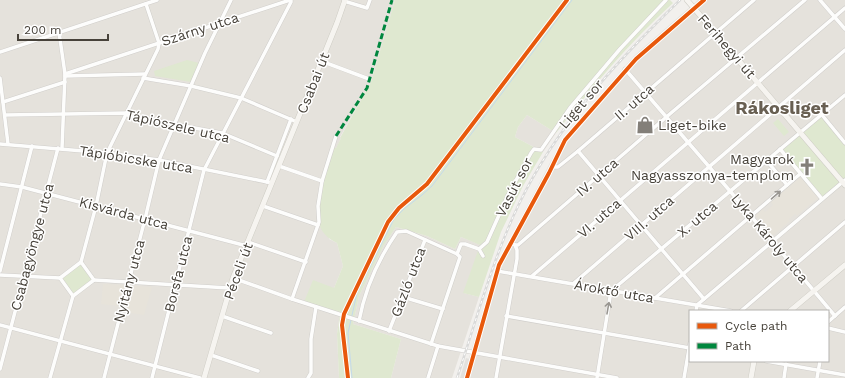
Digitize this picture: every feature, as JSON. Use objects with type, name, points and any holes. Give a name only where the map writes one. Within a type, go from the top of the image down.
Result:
[{"type":"main road","name":"Ferihegyi út","points":[[687,0],[844,182]]},
{"type":"main road","name":"Csabai út","points":[[279,166],[345,1]]},
{"type":"main road","name":"Péceli út","points":[[204,378],[229,288],[263,206],[270,182],[279,166]]},
{"type":"main road","points":[[791,310],[845,265]]},
{"type":"main road","points":[[751,378],[754,362]]},
{"type":"street","points":[[0,52],[157,0]]},
{"type":"street","name":"Nyitány utca","points":[[104,378],[128,282],[146,219],[159,160],[231,0]]},
{"type":"street","name":"Szárny utca","points":[[65,75],[290,0]]},
{"type":"street","name":"Borsfa utca","points":[[152,378],[204,170],[291,2],[290,0]]},
{"type":"street","points":[[345,1],[367,8],[370,0]]},
{"type":"street","name":"Vasút sor","points":[[480,249],[486,242],[508,195],[531,153],[534,149],[541,150],[570,108],[620,49],[666,0]]},
{"type":"street","name":"Liget sor","points":[[467,378],[497,271],[513,244],[565,140],[625,70],[704,0]]},
{"type":"street","name":"II. utca","points":[[552,167],[558,167],[578,151],[754,0]]},
{"type":"street","name":"IV. utca","points":[[513,244],[518,244],[805,0]]},
{"type":"street","points":[[820,0],[845,29]]},
{"type":"street","points":[[0,275],[60,278],[81,262],[96,206],[107,153],[158,49],[159,43],[146,4]]},
{"type":"street","name":"VI. utca","points":[[532,276],[845,8]]},
{"type":"street","name":"Csabagyöngye utca","points":[[0,369],[46,193],[60,148],[65,75],[60,32]]},
{"type":"street","name":"VIII. utca","points":[[574,283],[845,50]]},
{"type":"street","points":[[322,61],[369,79]]},
{"type":"street","name":"Lyka Károly utca","points":[[625,70],[730,191],[835,316]]},
{"type":"street","points":[[65,75],[144,76],[241,98],[297,122]]},
{"type":"street","points":[[0,78],[8,144]]},
{"type":"street","points":[[3,102],[65,82]]},
{"type":"street","name":"X. utca","points":[[611,291],[845,95]]},
{"type":"street","name":"Tápiószele utca","points":[[5,115],[126,113],[129,116],[222,134],[277,156]]},
{"type":"street","points":[[822,115],[843,138],[845,143]]},
{"type":"street","name":"Csabai út","points":[[270,182],[277,156],[291,119]]},
{"type":"street","points":[[292,299],[318,225],[318,206],[322,182],[336,136]]},
{"type":"street","name":"Tápióbicske utca","points":[[0,144],[60,148],[159,160],[270,182]]},
{"type":"street","points":[[0,270],[32,146]]},
{"type":"street","points":[[780,149],[822,199]]},
{"type":"street","points":[[578,151],[704,299]]},
{"type":"street","points":[[766,161],[787,185]]},
{"type":"street","points":[[279,166],[322,182]]},
{"type":"street","points":[[655,298],[800,174]]},
{"type":"street","points":[[696,310],[696,305],[844,182]]},
{"type":"street","name":"Kisvárda utca","points":[[0,184],[22,187],[247,244],[306,262]]},
{"type":"street","points":[[263,206],[318,225]]},
{"type":"street","points":[[742,310],[845,222]]},
{"type":"street","name":"Gázló utca","points":[[358,321],[364,298],[386,247],[397,232],[406,231],[424,240],[389,331]]},
{"type":"street","points":[[424,240],[458,255]]},
{"type":"street","points":[[431,344],[461,244],[480,249],[483,256]]},
{"type":"street","points":[[496,378],[517,259],[517,250],[513,244]]},
{"type":"street","points":[[81,262],[94,280]]},
{"type":"street","name":"Ároktő utca","points":[[497,271],[725,310]]},
{"type":"street","points":[[60,278],[73,296]]},
{"type":"street","points":[[233,278],[358,321],[438,346],[597,376],[618,378]]},
{"type":"street","points":[[50,378],[73,296],[94,280],[229,288]]},
{"type":"street","points":[[597,376],[611,291]]},
{"type":"street","points":[[403,296],[443,308]]},
{"type":"street","points":[[308,378],[311,373],[311,339],[316,307]]},
{"type":"street","points":[[829,321],[845,307]]},
{"type":"street","points":[[222,316],[271,333]]},
{"type":"street","points":[[506,316],[689,348]]},
{"type":"street","points":[[0,325],[200,378]]},
{"type":"street","points":[[829,328],[845,332]]},
{"type":"street","points":[[428,378],[438,346]]},
{"type":"street","points":[[684,378],[689,353]]},
{"type":"street","points":[[211,355],[258,371]]},
{"type":"street","points":[[773,362],[845,375]]},
{"type":"street","points":[[817,378],[820,362]]},
{"type":"street","points":[[784,378],[786,364]]},
{"type":"shaded area","points":[[0,0],[395,0],[371,82],[340,137],[341,138],[336,149],[329,239],[337,243],[343,266],[334,288],[340,314],[337,334],[339,378],[0,378]]},
{"type":"shaded area","points":[[698,0],[845,0],[845,378],[463,378],[497,264],[563,138],[634,56]]},
{"type":"shaded area","points":[[527,115],[556,133],[543,152],[515,137],[518,127]]},
{"type":"shaded area","points":[[801,177],[818,198],[797,215],[795,214],[789,219],[790,221],[772,236],[755,215],[763,209],[765,212],[773,205],[771,202]]},
{"type":"shaded area","points":[[396,227],[427,236],[455,249],[461,237],[481,245],[464,293],[479,297],[452,378],[391,378],[401,339],[353,324],[359,296],[384,245]]},
{"type":"shaded area","points":[[103,284],[122,285],[125,289],[120,306],[101,304]]},
{"type":"shaded area","points":[[131,286],[152,287],[144,315],[124,312]]},
{"type":"shaded area","points":[[466,358],[473,360],[467,378],[460,378]]},
{"type":"green space","points":[[395,0],[670,0],[673,3],[641,34],[612,66],[556,133],[527,115],[518,127],[515,137],[543,152],[523,186],[501,232],[479,297],[463,293],[480,245],[461,237],[455,249],[427,236],[396,227],[384,245],[359,296],[353,324],[401,339],[391,378],[339,378],[337,334],[340,314],[304,302],[313,280],[334,288],[343,266],[337,243],[321,229],[319,206],[325,177],[334,148],[336,148],[371,82]]},
{"type":"green space","points":[[187,60],[199,63],[191,82],[155,76],[154,71]]},
{"type":"green space","points":[[822,115],[845,143],[845,180],[822,199],[780,149]]},
{"type":"green space","points":[[778,119],[789,132],[784,136],[773,123]]},
{"type":"green space","points":[[81,262],[94,280],[73,296],[60,278]]},
{"type":"waterway","points":[[352,378],[348,333],[357,293],[394,219],[432,186],[572,0]]},
{"type":"railway","points":[[457,378],[485,290],[501,246],[519,204],[534,175],[551,147],[590,95],[634,46],[680,0]]},
{"type":"marked path","points":[[336,136],[367,88],[392,0]]},
{"type":"cycle path","points":[[348,378],[342,325],[344,314],[388,222],[399,208],[427,184],[567,0]]},
{"type":"cycle path","points":[[467,378],[499,265],[549,173],[565,140],[636,59],[704,0]]},
{"type":"place","name":"Liget-bike","points":[[645,125]]},
{"type":"place","name":"Magyarok Nagyasszonya-templom","points":[[807,167]]},
{"type":"district","name":"Rákosliget","points":[[782,107]]}]
